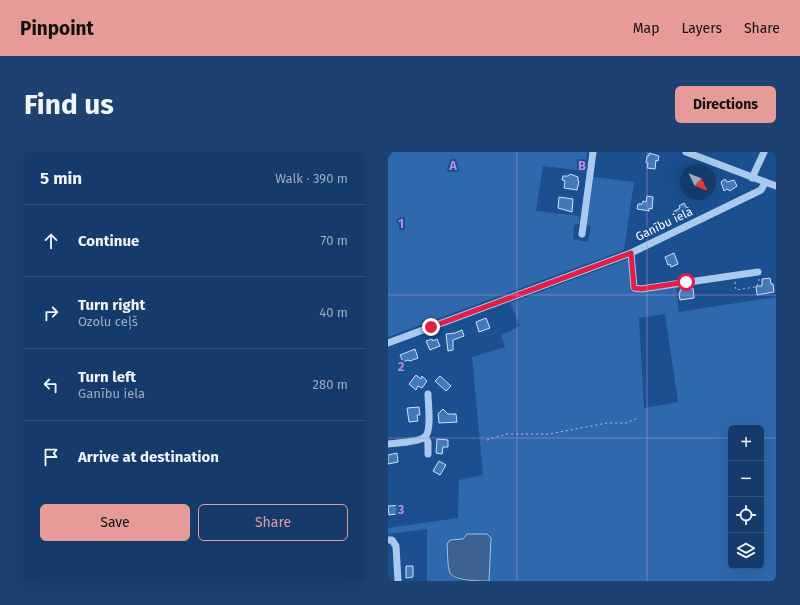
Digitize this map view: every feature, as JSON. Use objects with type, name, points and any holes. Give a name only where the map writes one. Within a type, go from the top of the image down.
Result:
[{"type":"street","points":[[582,234],[593,152]]},
{"type":"street","points":[[752,178],[764,152]]},
{"type":"street","points":[[691,153],[752,178],[776,186]]},
{"type":"street","name":"Ganību iela","points":[[388,343],[631,253],[761,190],[765,183]]},
{"type":"street","points":[[631,253],[634,288],[641,289],[758,272]]},
{"type":"street","points":[[388,444],[417,440],[425,437],[429,431],[428,394]]},
{"type":"street","points":[[425,437],[428,442],[428,454]]},
{"type":"street","points":[[388,540],[392,540],[396,546],[398,581]]},
{"type":"path","points":[[732,290],[755,287],[759,283],[758,272]]},
{"type":"path","points":[[734,275],[736,290]]},
{"type":"path","points":[[487,440],[507,434],[549,434],[607,423],[626,423],[638,418]]},
{"type":"shaded area","points":[[392,152],[587,152],[585,171],[543,166],[536,211],[579,216],[579,224],[574,225],[573,239],[588,242],[591,226],[587,225],[593,177],[634,182],[624,250],[388,337],[388,159]]},
{"type":"shaded area","points":[[629,259],[630,291],[676,286],[679,312],[776,297],[776,581],[489,581],[491,539],[450,540],[452,577],[461,581],[427,581],[427,529],[388,534],[388,528],[458,518],[459,480],[483,475],[472,357],[505,347],[501,335],[520,326],[510,303]],"holes":[[[665,314],[678,402],[644,408],[639,318]]]},
{"type":"shaded area","points":[[467,534],[487,534],[491,538],[489,581],[474,581],[457,578],[452,576],[450,573],[447,544],[450,540],[463,539]]},
{"type":"building","points":[[649,153],[659,156],[658,161],[656,160],[655,169],[647,168],[648,163],[646,163]]},
{"type":"building","points":[[570,174],[578,177],[579,181],[577,190],[564,188],[565,181],[562,180],[563,176],[568,176]]},
{"type":"building","points":[[725,179],[727,182],[734,180],[737,186],[730,191],[727,189],[724,191],[721,182]]},
{"type":"building","points":[[647,196],[653,197],[652,209],[649,208],[649,211],[637,209],[638,204],[642,204],[643,201],[646,202]]},
{"type":"building","points":[[559,197],[573,199],[572,212],[558,208]]},
{"type":"building","points":[[684,203],[686,207],[689,208],[689,212],[685,214],[685,216],[677,218],[673,212],[680,208],[679,206]]},
{"type":"building","points":[[674,253],[678,264],[671,267],[670,264],[668,265],[665,257]]},
{"type":"building","points":[[770,278],[771,284],[773,284],[774,292],[757,295],[756,286],[762,286],[762,279]]},
{"type":"building","points":[[693,288],[694,298],[680,300],[680,290]]},
{"type":"building","points":[[486,318],[490,328],[479,332],[476,322]]},
{"type":"building","points":[[462,330],[464,336],[453,340],[453,350],[448,351],[446,334],[455,333]]},
{"type":"building","points":[[432,339],[433,341],[437,339],[440,346],[430,350],[426,341]]},
{"type":"building","points":[[415,349],[418,358],[403,362],[400,355]]},
{"type":"building","points":[[416,375],[421,379],[422,376],[427,381],[422,388],[418,386],[416,390],[409,384]]},
{"type":"building","points":[[440,376],[451,386],[446,391],[435,381]]},
{"type":"building","points":[[419,407],[420,415],[417,415],[418,421],[409,422],[407,408]]},
{"type":"building","points":[[443,409],[448,414],[456,414],[457,422],[439,423],[438,414]]},
{"type":"building","points":[[437,439],[448,440],[448,447],[443,447],[442,454],[436,453]]},
{"type":"building","points":[[397,453],[398,462],[388,464],[388,455]]},
{"type":"building","points":[[439,461],[446,465],[440,475],[433,471]]},
{"type":"building","points":[[401,505],[402,513],[389,515],[388,506]]},
{"type":"building","points":[[406,566],[413,566],[413,577],[406,578]]},
{"type":"route","points":[[431,327],[631,253],[633,261],[634,288],[641,289],[686,282]]}]
